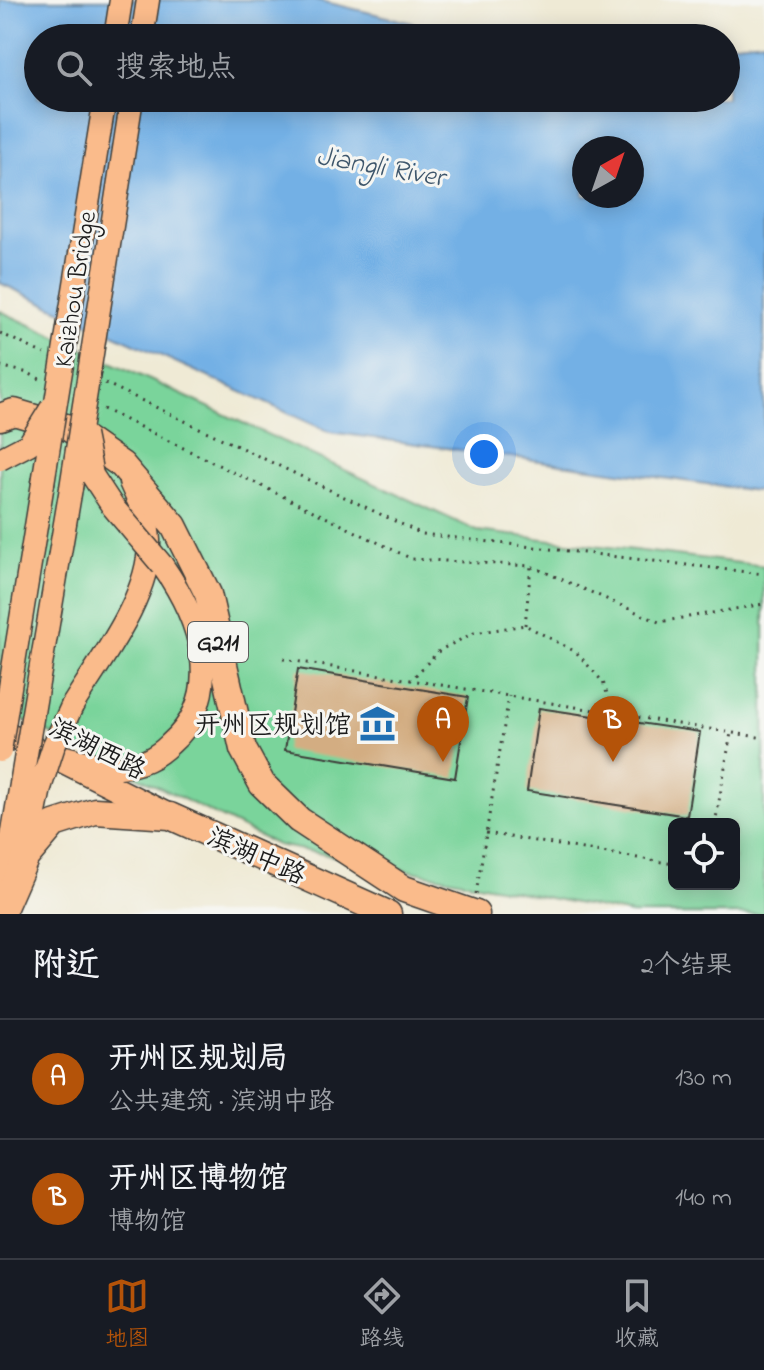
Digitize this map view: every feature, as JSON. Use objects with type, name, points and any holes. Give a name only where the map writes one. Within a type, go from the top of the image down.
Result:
[{"type":"highway","name":"G211","points":[[5,413],[69,428],[122,465],[174,526],[208,594],[243,749],[262,784],[299,820],[404,889],[475,914]]},
{"type":"highway","points":[[1,911],[26,857],[54,824],[95,811],[170,816]]},
{"type":"highway","name":"滨湖中路","points":[[170,816],[388,914]]},
{"type":"main road","points":[[117,24],[121,0]]},
{"type":"main road","points":[[144,24],[148,0]]},
{"type":"main road","name":"Kaizhou Bridge","points":[[0,751],[103,112]]},
{"type":"main road","name":"Kaizhou Bridge","points":[[31,786],[37,689],[130,112]]},
{"type":"main road","points":[[0,459],[29,444],[57,399]]},
{"type":"main road","points":[[41,751],[119,768],[141,763],[159,754],[181,735],[199,706],[204,678],[191,616],[179,589],[113,507],[92,475],[81,423]]},
{"type":"main road","points":[[1,911],[31,786],[72,706],[126,616],[146,567],[149,540],[144,512],[122,465]]},
{"type":"main road","name":"滨湖西路","points":[[0,730],[170,816]]},
{"type":"main road","points":[[26,857],[31,786]]},
{"type":"path","points":[[0,333],[56,360]]},
{"type":"path","points":[[0,366],[42,380]]},
{"type":"path","points":[[98,380],[422,534],[764,574]]},
{"type":"path","points":[[99,408],[412,559],[531,566],[659,622],[764,604]]},
{"type":"path","points":[[525,625],[531,566]]},
{"type":"path","points":[[410,681],[440,650],[474,633],[525,625],[576,652],[603,682],[614,713]]},
{"type":"path","points":[[283,659],[764,738]]},
{"type":"path","points":[[475,914],[509,696]]},
{"type":"path","points":[[716,818],[731,732]]},
{"type":"path","points":[[486,833],[668,863]]},
{"type":"green space","points":[[0,311],[477,531],[764,566],[764,914],[632,914],[277,845],[0,709]]},
{"type":"water","name":"Jiangli River","points":[[0,0],[317,0],[417,24],[24,24],[24,112],[740,112],[740,43],[764,40],[764,492],[330,432],[0,283]]},
{"type":"building","name":"开州区规划馆","points":[[298,669],[468,697],[455,778],[285,750]]},
{"type":"building","points":[[539,708],[700,732],[687,816],[527,791]]},
{"type":"place","name":"开州区规划馆","points":[[377,724]]},
{"type":"place","name":"开州区规划局","points":[[443,762]]},
{"type":"place","name":"开州区博物馆","points":[[613,762]]}]
